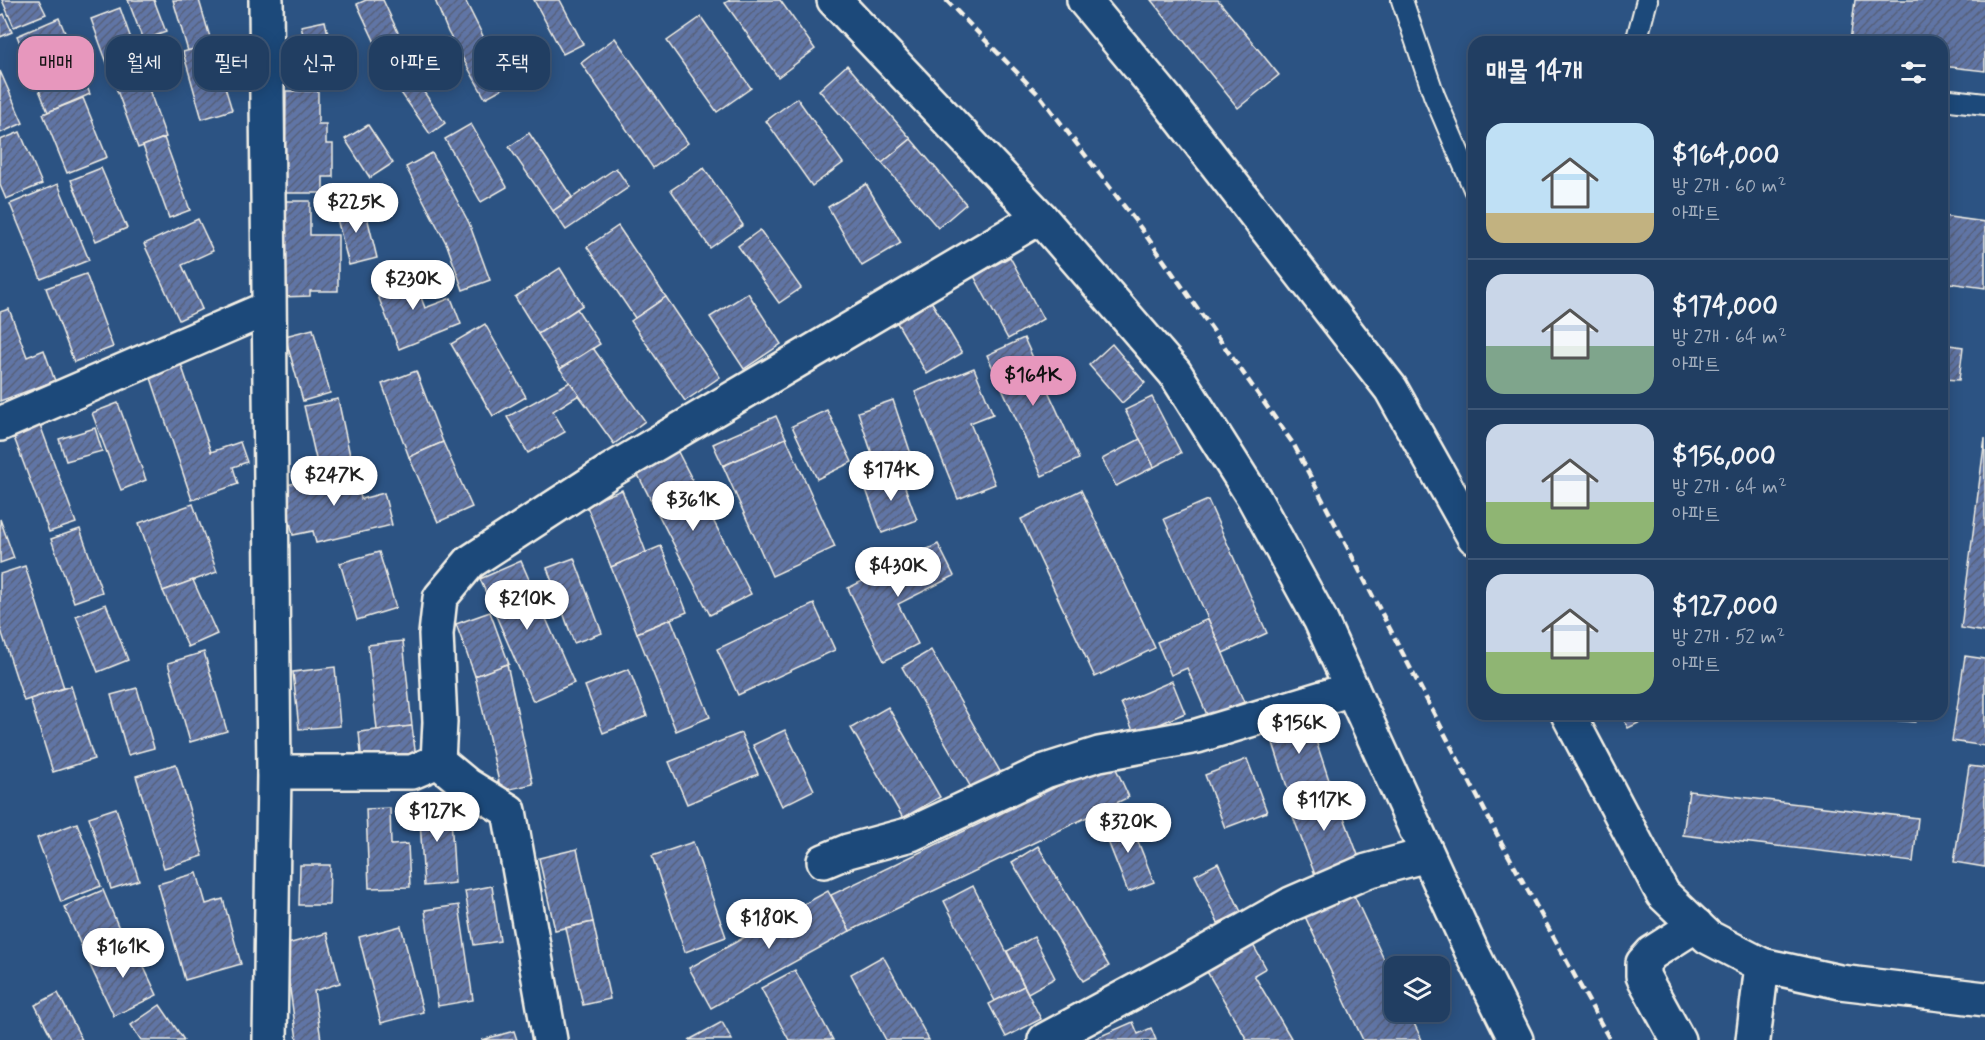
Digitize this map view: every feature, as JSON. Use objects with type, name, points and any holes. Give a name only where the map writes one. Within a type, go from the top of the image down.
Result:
[{"type":"street","points":[[266,0],[274,772],[270,1040]]},
{"type":"street","points":[[834,0],[1040,217],[1175,373],[1254,498],[1320,619],[1427,855],[1516,1040]]},
{"type":"street","points":[[1084,0],[1166,99],[1391,389],[1468,526]]},
{"type":"street","points":[[438,761],[440,722],[436,634],[440,598],[470,562],[610,471],[1040,217]]},
{"type":"street","points":[[0,424],[268,308]]},
{"type":"street","points":[[824,861],[848,851],[911,834],[1045,771],[1099,753],[1197,736],[1352,688]]},
{"type":"street","points":[[1571,720],[1663,894],[1708,937],[1762,965],[1840,982],[1985,999]]},
{"type":"street","points":[[274,772],[412,772],[438,761]]},
{"type":"street","points":[[438,761],[467,785],[508,811],[550,1040]]},
{"type":"street","points":[[1045,1040],[1291,904],[1367,871],[1427,855]]},
{"type":"street","points":[[1678,1040],[1643,976],[1643,963],[1652,953],[1696,925]]},
{"type":"street","points":[[1753,1040],[1762,965]]},
{"type":"lane","points":[[1402,0],[1434,95],[1468,175]]},
{"type":"lane","points":[[1638,36],[1647,0]]},
{"type":"lane","points":[[1948,100],[1985,104]]},
{"type":"building","points":[[2,0],[39,0],[46,14],[14,27]]},
{"type":"building","points":[[128,0],[154,0],[166,32],[154,36],[142,36]]},
{"type":"building","points":[[173,0],[199,0],[210,36],[194,36],[194,49],[188,51]]},
{"type":"building","points":[[366,0],[383,0],[400,36],[372,36],[357,4]]},
{"type":"building","points":[[435,0],[465,0],[483,36],[474,36],[474,78],[462,57],[462,36],[450,36]]},
{"type":"building","points":[[534,0],[560,0],[583,44],[563,54]]},
{"type":"building","points":[[730,0],[780,0],[815,49],[778,77],[725,3]]},
{"type":"building","points":[[1151,0],[1218,0],[1279,75],[1238,108]]},
{"type":"building","points":[[1855,0],[1985,0],[1985,71],[1948,67],[1948,36],[1851,36]]},
{"type":"building","points":[[120,8],[130,36],[106,36],[106,60],[91,19]]},
{"type":"building","points":[[4,14],[12,32],[0,37],[0,16]]},
{"type":"building","points":[[701,17],[751,88],[717,112],[667,41]]},
{"type":"building","points":[[59,18],[66,36],[18,36],[18,38],[17,36]]},
{"type":"building","points":[[325,21],[328,36],[303,36],[301,26]]},
{"type":"building","points":[[615,38],[688,143],[653,168],[581,63]]},
{"type":"building","points":[[194,49],[194,90],[226,90],[232,110],[202,119],[183,52]]},
{"type":"building","points":[[847,65],[911,139],[882,163],[819,90]]},
{"type":"building","points":[[0,71],[23,123],[0,133]]},
{"type":"building","points":[[39,90],[88,90],[90,94],[48,112]]},
{"type":"building","points":[[117,90],[149,90],[166,137],[138,148]]},
{"type":"building","points":[[399,90],[423,90],[445,123],[430,134]]},
{"type":"building","points":[[481,90],[500,90],[485,98]]},
{"type":"building","points":[[286,91],[318,91],[318,124],[326,124],[326,144],[333,144],[333,177],[323,177],[323,193],[285,193]]},
{"type":"building","points":[[83,98],[107,157],[67,173],[43,114]]},
{"type":"building","points":[[797,98],[843,163],[812,186],[766,121]]},
{"type":"building","points":[[471,124],[507,187],[481,202],[445,139]]},
{"type":"building","points":[[368,125],[393,163],[370,178],[345,139]]},
{"type":"building","points":[[20,132],[42,184],[6,199],[0,185],[0,140]]},
{"type":"building","points":[[529,133],[572,197],[553,211],[509,147]]},
{"type":"building","points":[[164,138],[190,210],[169,218],[143,146]]},
{"type":"building","points":[[911,139],[966,204],[938,228],[882,163]]},
{"type":"building","points":[[432,153],[469,223],[490,280],[463,290],[447,245],[406,167]]},
{"type":"building","points":[[101,168],[127,228],[96,241],[71,180]]},
{"type":"building","points":[[616,168],[629,187],[566,230],[553,211]]},
{"type":"building","points":[[704,168],[743,225],[710,248],[671,190]]},
{"type":"building","points":[[58,184],[89,260],[41,279],[10,204]]},
{"type":"building","points":[[866,184],[901,243],[862,266],[828,207]]},
{"type":"building","points":[[280,201],[310,201],[310,235],[338,235],[338,291],[310,291],[310,296],[281,297]]},
{"type":"building","points":[[364,204],[377,258],[349,265],[335,211]]},
{"type":"building","points":[[1948,217],[1985,222],[1985,288],[1948,283]]},
{"type":"building","points":[[198,219],[213,251],[182,265],[202,309],[179,320],[144,244]]},
{"type":"building","points":[[618,226],[666,297],[635,318],[587,247]]},
{"type":"building","points":[[760,230],[801,288],[779,303],[738,246]]},
{"type":"building","points":[[1010,257],[1043,319],[1008,339],[974,276]]},
{"type":"building","points":[[560,268],[583,305],[538,334],[515,297]]},
{"type":"building","points":[[411,271],[425,308],[451,298],[461,324],[399,349],[374,286]]},
{"type":"building","points":[[86,274],[113,347],[74,362],[46,288]]},
{"type":"building","points":[[748,293],[781,344],[744,369],[710,317]]},
{"type":"building","points":[[666,297],[720,377],[685,401],[631,321]]},
{"type":"building","points":[[931,301],[962,353],[927,374],[896,321]]},
{"type":"building","points":[[9,309],[27,357],[44,350],[55,381],[0,401],[0,312]]},
{"type":"building","points":[[577,309],[600,344],[560,369],[538,334]]},
{"type":"building","points":[[485,324],[526,397],[493,416],[451,344]]},
{"type":"building","points":[[313,329],[330,393],[303,401],[285,336]]},
{"type":"building","points":[[1024,338],[1079,459],[1042,476],[987,355]]},
{"type":"building","points":[[1112,344],[1145,383],[1122,403],[1089,365]]},
{"type":"building","points":[[1948,345],[1963,347],[1959,380],[1948,379]]},
{"type":"building","points":[[593,348],[645,421],[614,444],[560,369]]},
{"type":"building","points":[[181,364],[211,452],[240,442],[247,462],[233,467],[238,484],[192,500],[150,375]]},
{"type":"building","points":[[974,368],[993,414],[970,423],[995,484],[958,499],[915,392]]},
{"type":"building","points":[[416,371],[443,442],[409,457],[382,384]]},
{"type":"building","points":[[570,382],[579,395],[553,411],[565,432],[528,453],[507,417]]},
{"type":"building","points":[[1152,397],[1181,453],[1154,467],[1125,410]]},
{"type":"building","points":[[338,399],[352,465],[319,472],[304,406]]},
{"type":"building","points":[[893,400],[913,460],[878,472],[858,412]]},
{"type":"building","points":[[118,403],[146,480],[121,490],[92,413]]},
{"type":"building","points":[[827,410],[852,462],[817,479],[792,426]]},
{"type":"building","points":[[776,416],[786,438],[723,466],[713,444]]},
{"type":"building","points":[[39,422],[76,523],[49,532],[12,432]]},
{"type":"building","points":[[95,428],[102,451],[66,461],[59,439]]},
{"type":"building","points":[[786,438],[835,547],[772,576],[723,466]]},
{"type":"building","points":[[1985,438],[1985,632],[1961,628]]},
{"type":"building","points":[[1140,439],[1154,467],[1116,486],[1102,459]]},
{"type":"building","points":[[443,442],[472,507],[438,522],[409,457]]},
{"type":"building","points":[[677,450],[751,594],[710,615],[636,471]]},
{"type":"building","points":[[355,469],[361,499],[384,493],[392,525],[316,543],[313,531],[293,535],[282,486]]},
{"type":"building","points":[[899,471],[917,520],[882,533],[864,484]]},
{"type":"building","points":[[622,490],[646,552],[611,567],[586,504]]},
{"type":"building","points":[[1081,490],[1155,648],[1095,677],[1021,519]]},
{"type":"building","points":[[1208,500],[1267,633],[1223,653],[1164,519]]},
{"type":"building","points":[[193,504],[217,572],[163,591],[139,523]]},
{"type":"building","points":[[0,519],[14,558],[0,563]]},
{"type":"building","points":[[80,529],[102,592],[74,602],[51,539]]},
{"type":"building","points":[[938,544],[954,576],[898,604],[918,644],[884,661],[848,588]]},
{"type":"building","points":[[661,546],[687,612],[637,633],[611,567]]},
{"type":"building","points":[[379,552],[396,608],[357,620],[340,563]]},
{"type":"building","points":[[574,558],[602,633],[574,643],[547,568]]},
{"type":"building","points":[[521,561],[574,683],[533,701],[480,579]]},
{"type":"building","points":[[25,566],[64,688],[24,701],[0,627],[0,574]]},
{"type":"building","points":[[193,580],[217,634],[188,647],[163,591]]},
{"type":"building","points":[[106,604],[128,660],[98,672],[76,616]]},
{"type":"building","points":[[814,604],[835,650],[738,695],[717,649]]},
{"type":"building","points":[[490,612],[509,664],[475,676],[456,624]]},
{"type":"building","points":[[671,619],[710,717],[676,731],[637,633]]},
{"type":"building","points":[[1208,619],[1244,702],[1208,717],[1187,668],[1171,675],[1157,642]]},
{"type":"building","points":[[403,641],[412,726],[377,730],[368,645]]},
{"type":"building","points":[[931,650],[1002,775],[973,791],[902,667]]},
{"type":"building","points":[[204,652],[227,731],[190,742],[168,663]]},
{"type":"building","points":[[1965,656],[1985,659],[1985,746],[1952,741]]},
{"type":"building","points":[[507,664],[533,784],[501,791],[475,676]]},
{"type":"building","points":[[335,667],[340,726],[299,729],[293,672]]},
{"type":"building","points":[[629,669],[647,716],[603,733],[585,686]]},
{"type":"building","points":[[1172,681],[1185,713],[1135,735],[1121,703]]},
{"type":"building","points":[[71,686],[94,759],[53,772],[30,699]]},
{"type":"building","points":[[137,688],[154,748],[128,755],[111,695]]},
{"type":"building","points":[[888,707],[940,797],[903,818],[851,728]]},
{"type":"building","points":[[1308,717],[1329,780],[1289,793],[1269,730]]},
{"type":"building","points":[[1624,720],[1645,720],[1628,728]]},
{"type":"building","points":[[1890,720],[1915,720],[1915,722]]},
{"type":"building","points":[[412,726],[416,758],[362,764],[359,732]]},
{"type":"building","points":[[785,730],[814,790],[782,806],[753,745]]},
{"type":"building","points":[[741,733],[758,774],[687,804],[669,762]]},
{"type":"building","points":[[1247,759],[1267,812],[1225,828],[1205,775]]},
{"type":"building","points":[[1112,760],[1129,797],[850,931],[831,895]]},
{"type":"building","points":[[176,764],[203,856],[164,868],[136,776]]},
{"type":"building","points":[[1969,766],[1985,768],[1985,867],[1954,862]]},
{"type":"building","points":[[1332,785],[1361,863],[1317,880],[1287,801]]},
{"type":"building","points":[[1689,791],[1918,818],[1913,862],[1683,835]]},
{"type":"building","points":[[450,801],[455,883],[424,886],[419,803]]},
{"type":"building","points":[[116,808],[139,880],[111,889],[89,817]]},
{"type":"building","points":[[390,808],[391,845],[408,844],[410,887],[369,888],[366,809]]},
{"type":"building","points":[[1128,816],[1154,882],[1128,892],[1102,826]]},
{"type":"building","points":[[77,823],[101,886],[61,902],[37,838]]},
{"type":"building","points":[[693,842],[726,937],[685,952],[652,856]]},
{"type":"building","points":[[1038,846],[1109,966],[1083,981],[1012,862]]},
{"type":"building","points":[[577,849],[593,922],[555,930],[539,858]]},
{"type":"building","points":[[1218,863],[1241,912],[1218,923],[1195,875]]},
{"type":"building","points":[[300,865],[330,865],[329,905],[299,905]]},
{"type":"building","points":[[197,873],[206,904],[223,899],[241,964],[185,980],[158,884]]},
{"type":"building","points":[[492,886],[500,941],[474,945],[465,891]]},
{"type":"building","points":[[973,886],[1024,986],[995,1001],[944,901]]},
{"type":"building","points":[[1351,889],[1384,960],[1384,1022],[1413,1022],[1422,1040],[1363,1040],[1303,912]]},
{"type":"building","points":[[103,890],[126,945],[89,963],[64,907]]},
{"type":"building","points":[[828,891],[850,931],[711,1008],[689,968]]},
{"type":"building","points":[[459,905],[473,1000],[438,1006],[425,910]]},
{"type":"building","points":[[593,922],[610,999],[583,1005],[566,928]]},
{"type":"building","points":[[401,926],[423,1012],[381,1023],[359,937]]},
{"type":"building","points":[[327,933],[340,983],[314,991],[321,1040],[297,1040],[284,945]]},
{"type":"building","points":[[1248,936],[1266,968],[1254,975],[1291,1038],[1287,1040],[1247,1040],[1202,963]]},
{"type":"building","points":[[1034,937],[1055,978],[1028,993],[1007,951]]},
{"type":"building","points":[[132,942],[157,995],[114,1016],[89,963]]},
{"type":"building","points":[[883,956],[929,1040],[886,1040],[851,974]]},
{"type":"building","points":[[795,970],[833,1040],[789,1040],[761,988]]},
{"type":"building","points":[[1024,986],[1041,1019],[1006,1037],[989,1004]]},
{"type":"building","points":[[58,993],[82,1040],[53,1040],[35,1005]]},
{"type":"building","points":[[160,1005],[184,1040],[141,1040],[131,1025]]},
{"type":"building","points":[[722,1022],[732,1040],[689,1040]]},
{"type":"building","points":[[1133,1022],[1138,1034],[1151,1028],[1156,1040],[1097,1040],[1096,1038]]},
{"type":"building","points":[[514,1031],[517,1040],[482,1040]]},
{"type":"railway","points":[[946,0],[1041,97],[1140,227],[1294,445],[1500,840],[1610,1040]]}]
